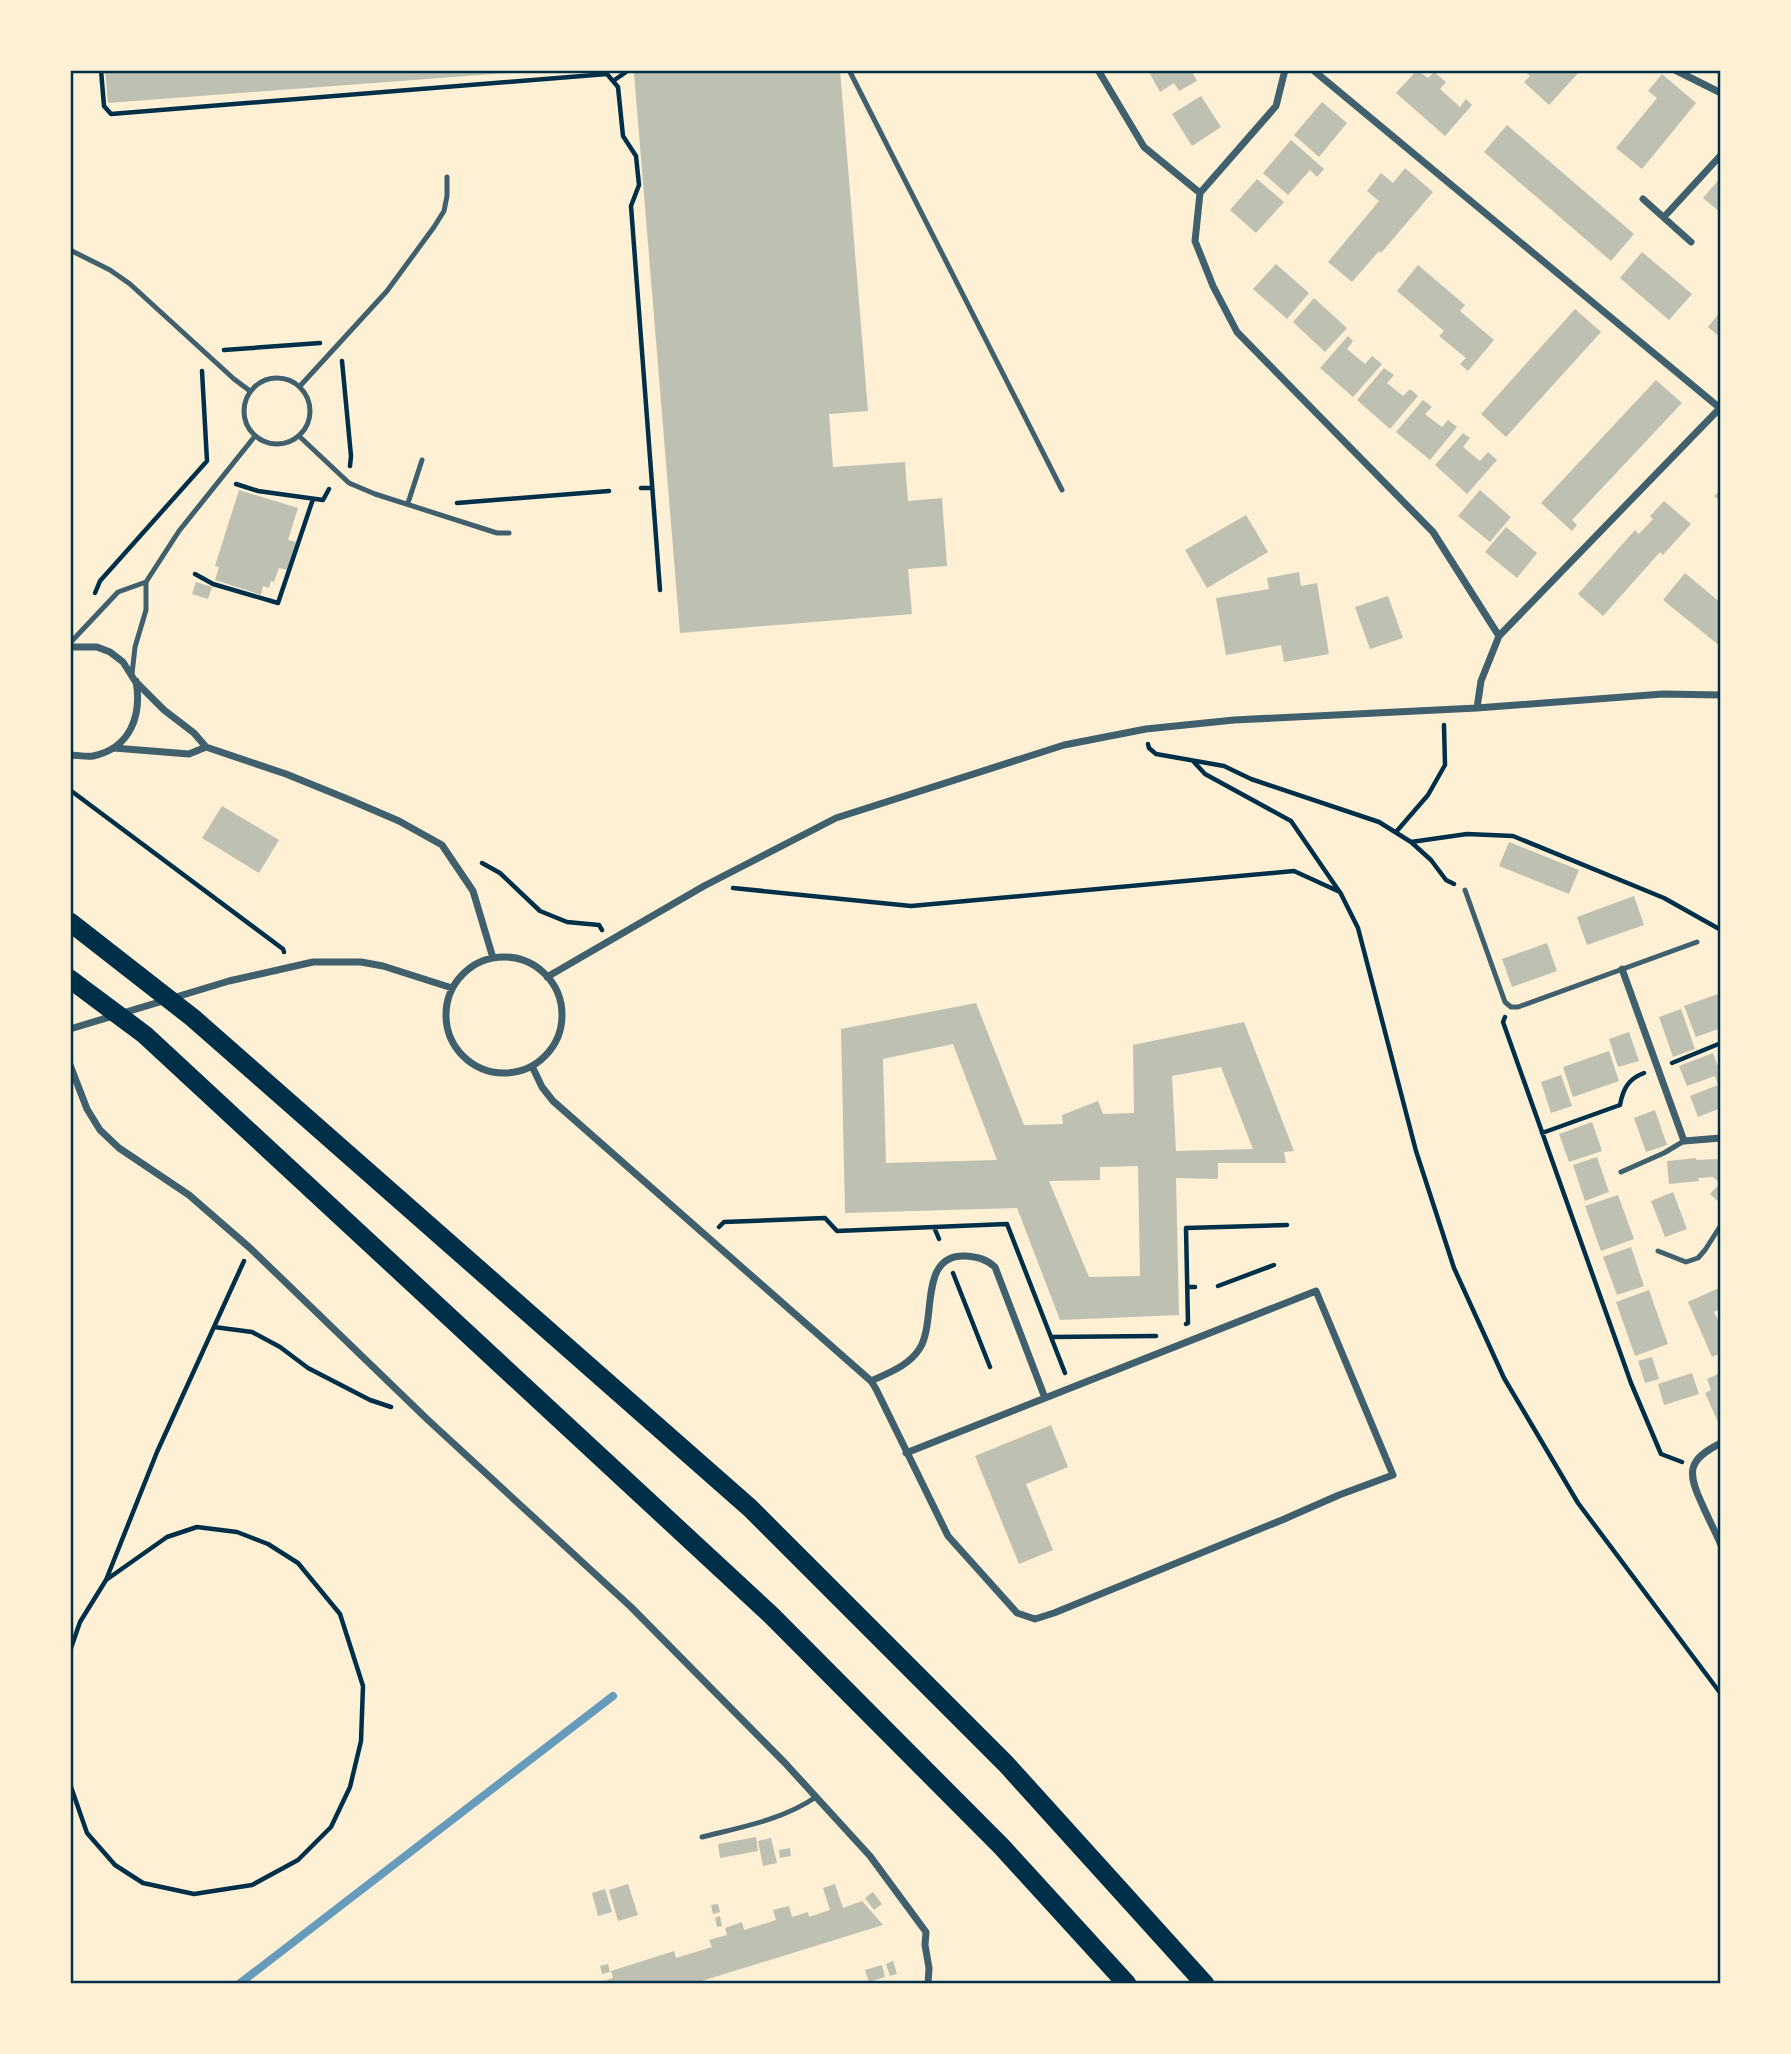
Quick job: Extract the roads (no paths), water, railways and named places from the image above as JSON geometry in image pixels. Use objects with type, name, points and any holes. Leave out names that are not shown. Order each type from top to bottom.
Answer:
[{"type":"highway","points":[[70,922],[193,1018],[750,1508],[1006,1764],[1205,1984]]},
{"type":"highway","points":[[76,984],[145,1035],[771,1615],[1002,1847],[1127,1984]]},
{"type":"street","points":[[1098,70],[1144,147],[1200,193]]},
{"type":"street","points":[[1285,70],[1276,106],[1200,193],[1195,242],[1213,286],[1237,332],[1433,532],[1499,636]]},
{"type":"street","points":[[1313,70],[1721,408],[1499,636],[1481,681],[1477,708]]},
{"type":"street","points":[[1675,70],[1721,93]]},
{"type":"street","points":[[1664,217],[1721,155]]},
{"type":"street","points":[[1643,199],[1691,242]]},
{"type":"street","points":[[70,645],[97,647],[110,652],[123,662],[164,710],[194,733],[206,747],[350,800],[399,821],[442,845],[473,891],[493,958]]},
{"type":"street","points":[[70,755],[92,756],[114,748],[128,735],[137,718],[139,699],[134,677]]},
{"type":"street","points":[[547,977],[704,886],[836,818],[1064,745],[1146,729],[1234,720],[1477,708],[1663,694],[1721,695]]},
{"type":"street","points":[[114,748],[189,754],[206,747]]},
{"type":"street","points":[[493,958],[523,960],[536,967],[547,977],[559,999],[561,1025],[556,1041],[546,1056],[532,1066],[514,1072],[496,1073],[478,1068],[463,1057],[452,1042],[446,1024],[446,1006],[452,988],[469,968],[493,958]]},
{"type":"street","points":[[70,1030],[229,981],[313,962],[361,962],[383,966],[452,988]]},
{"type":"street","points":[[1622,969],[1684,1141],[1721,1138]]},
{"type":"street","points":[[70,1065],[87,1109],[100,1130],[120,1148],[189,1195],[250,1248],[428,1420],[631,1607],[816,1797],[870,1856],[926,1932],[928,1984]]},
{"type":"street","points":[[532,1066],[542,1087],[553,1101],[871,1381],[906,1453],[948,1536],[1017,1613],[1035,1619],[1054,1613],[1393,1475],[1316,1291],[906,1453]]},
{"type":"street","points":[[871,1381],[896,1369],[916,1354],[927,1336],[933,1276],[943,1262],[961,1255],[978,1257],[995,1267],[1045,1398]]},
{"type":"street","points":[[1721,1443],[1705,1451],[1693,1466],[1691,1478],[1721,1545]]},
{"type":"lane","points":[[849,70],[1062,490]]},
{"type":"lane","points":[[300,386],[387,291],[434,227],[444,211],[447,177]]},
{"type":"lane","points":[[70,250],[130,284],[250,391]]},
{"type":"lane","points":[[281,377],[292,381],[300,386],[308,398],[310,421],[299,436],[285,444],[273,444],[255,436],[246,424],[244,413],[245,401],[250,391],[270,378],[281,377]]},
{"type":"lane","points":[[134,677],[135,647],[146,610],[146,582],[179,531],[255,436]]},
{"type":"lane","points":[[299,436],[349,483],[497,533],[509,533]]},
{"type":"lane","points":[[408,503],[422,460]]},
{"type":"lane","points":[[70,645],[118,592],[146,582]]},
{"type":"lane","points":[[1465,890],[1505,1002],[1510,1007],[1518,1007],[1696,942]]},
{"type":"lane","points":[[1621,1172],[1684,1141]]},
{"type":"lane","points":[[1658,1251],[1686,1262],[1698,1258],[1721,1225]]},
{"type":"lane","points":[[702,1836],[796,1811],[816,1797]]},
{"type":"waterway","points":[[239,1984],[613,1696]]}]
